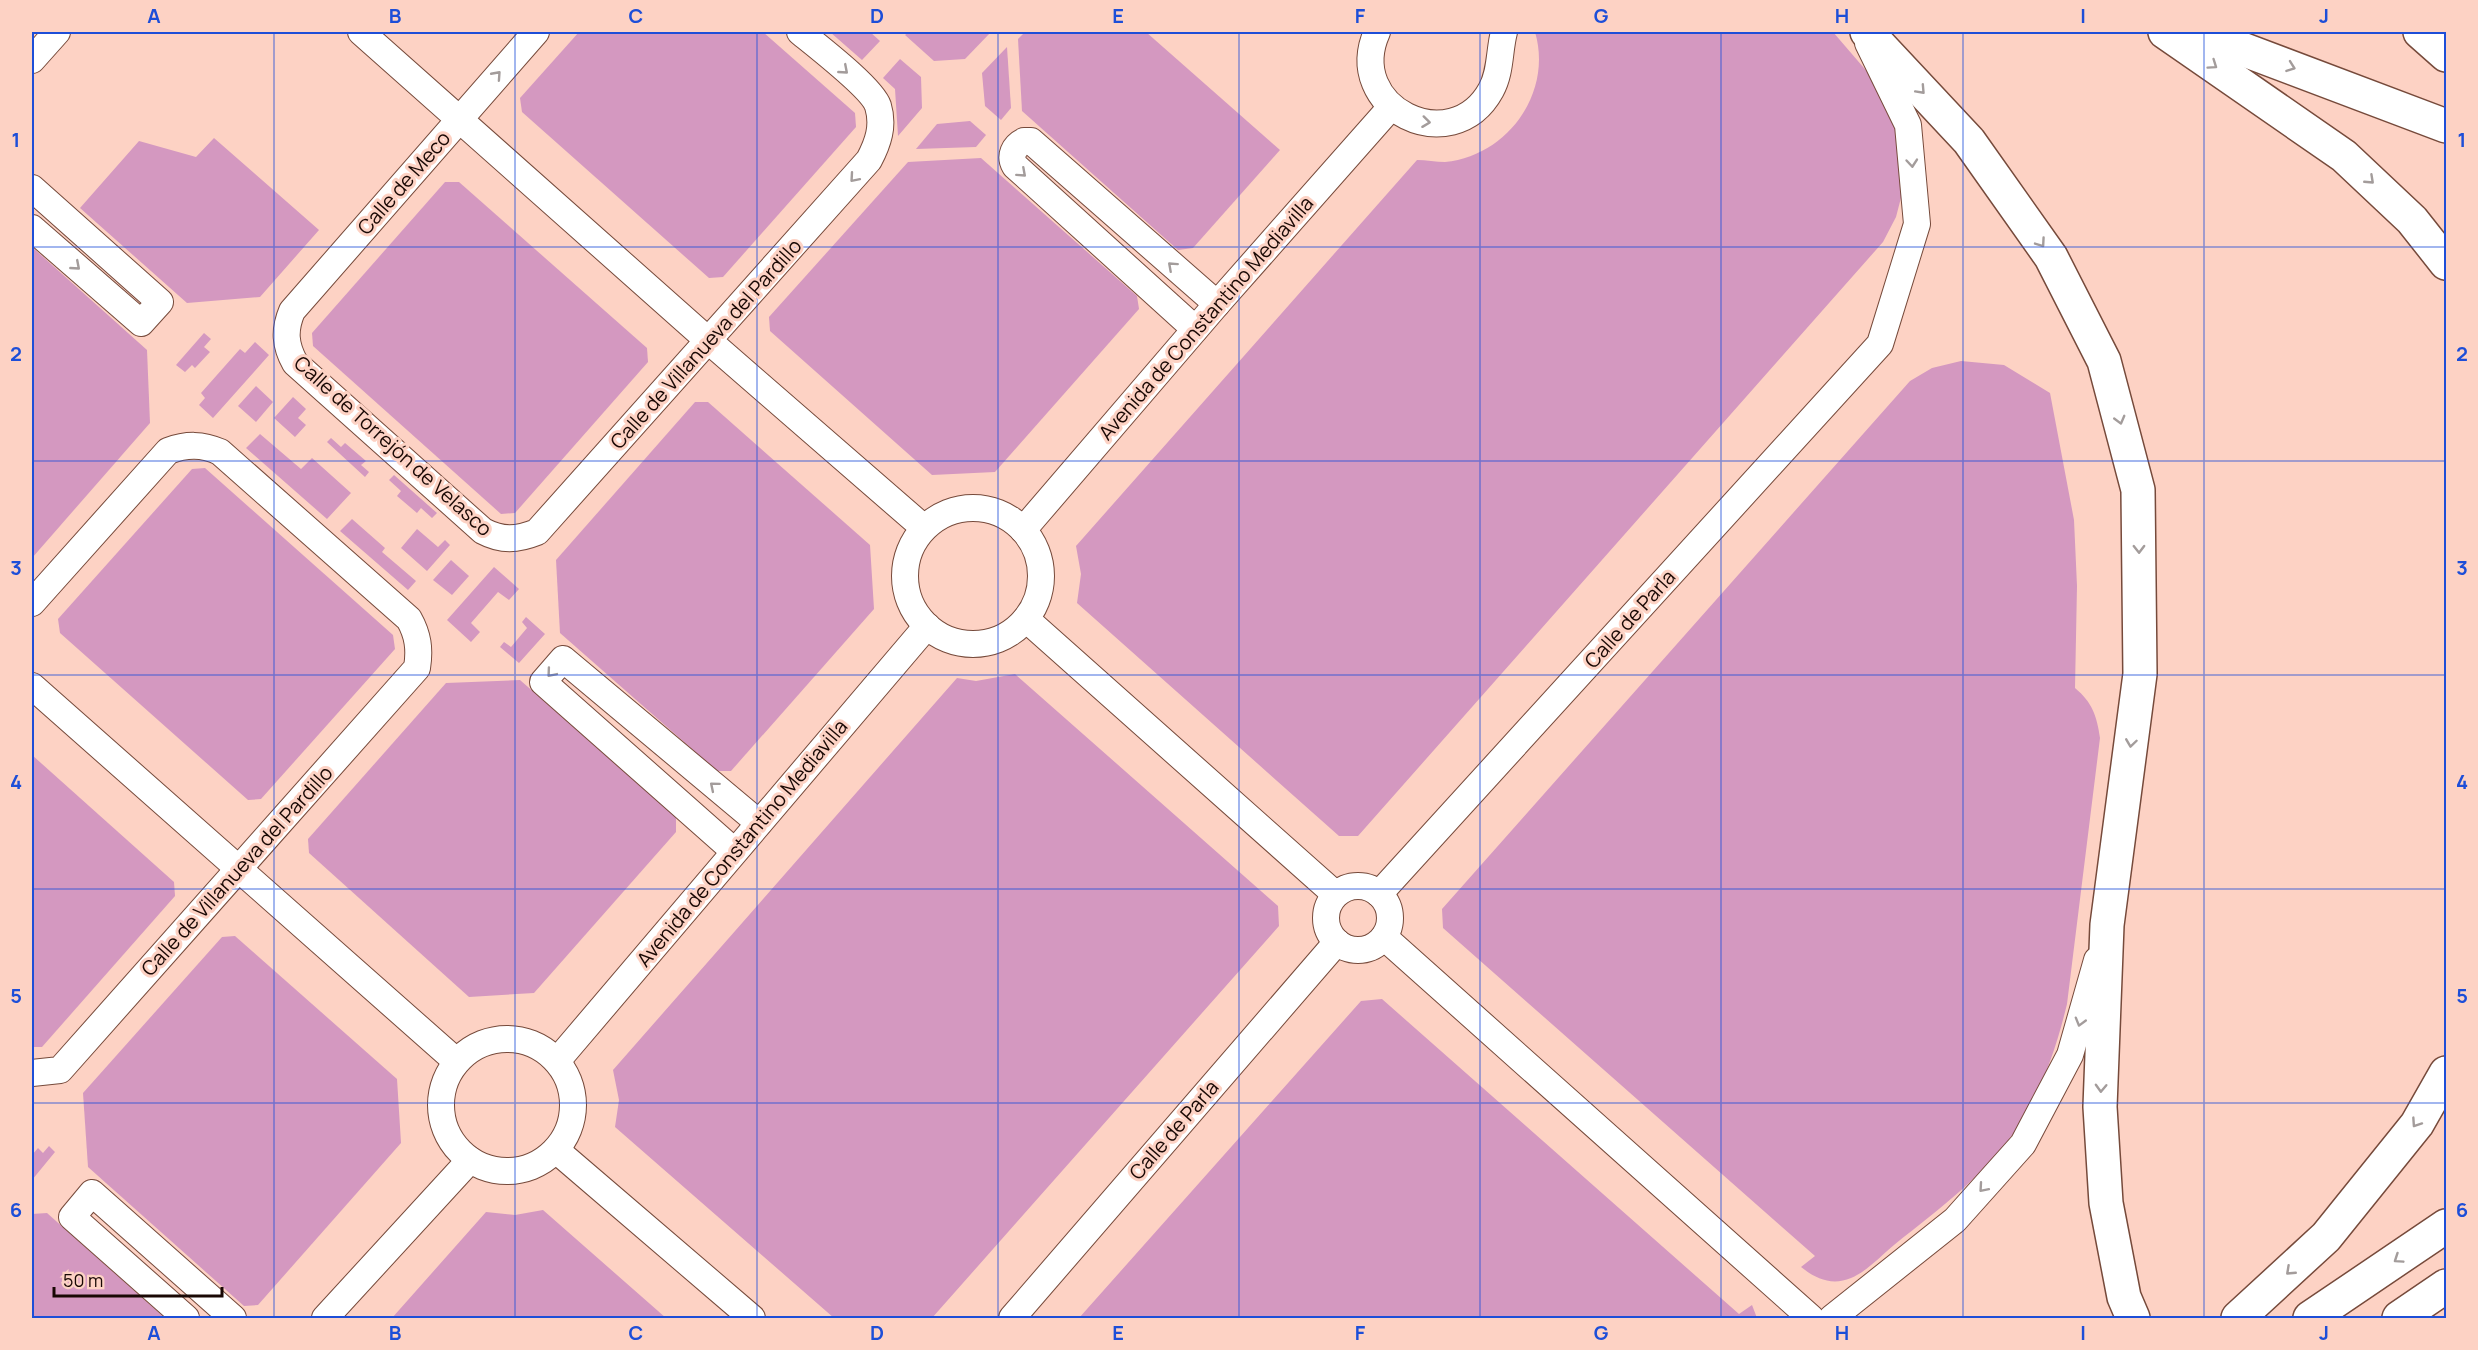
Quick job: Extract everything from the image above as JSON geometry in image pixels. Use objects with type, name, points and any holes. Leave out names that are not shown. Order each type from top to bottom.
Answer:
[{"type":"main road","points":[[1867,32],[1969,141],[2051,257],[2104,361],[2138,490],[2140,674],[2107,925],[2100,1107],[2106,1203],[2128,1308]]},
{"type":"main road","points":[[2165,32],[2344,156],[2412,220],[2446,263]]},
{"type":"main road","points":[[2196,32],[2446,126]]},
{"type":"main road","points":[[2420,32],[2446,55]]},
{"type":"main road","points":[[2238,1318],[2326,1238],[2416,1124],[2446,1073]]},
{"type":"main road","points":[[2310,1318],[2446,1226]]},
{"type":"main road","points":[[2399,1318],[2446,1286]]},
{"type":"street","points":[[32,60],[57,32]]},
{"type":"street","points":[[361,32],[710,342],[924,528]]},
{"type":"street","name":"Calle de Meco","points":[[287,340],[286,325],[292,311],[536,32]]},
{"type":"street","name":"Calle de Villanueva del Pardillo","points":[[510,540],[537,532],[710,342],[869,160],[881,127],[877,104],[860,84],[800,32]]},
{"type":"street","points":[[1365,32],[1372,76],[1379,93],[1391,107],[1407,118],[1426,123],[1446,123],[1464,117],[1480,105],[1492,90],[1498,71],[1504,32]]},
{"type":"street","points":[[1370,58],[1377,32]]},
{"type":"street","points":[[1492,32],[1499,57],[1498,71]]},
{"type":"street","name":"Calle de Parla","points":[[1379,894],[1880,344],[1917,224],[1908,125],[1862,32]]},
{"type":"street","name":"Avenida de Constantino Mediavilla","points":[[1023,530],[1217,304],[1391,107]]},
{"type":"street","points":[[1195,330],[1015,166],[1012,156],[1015,148],[1024,141],[1031,141],[1217,304]]},
{"type":"street","points":[[32,188],[160,302],[141,323],[32,228]]},
{"type":"street","name":"Calle de Torrejón de Velasco","points":[[287,340],[295,363],[467,517],[495,538],[510,540]]},
{"type":"street","name":"Calle de Villanueva del Pardillo","points":[[32,603],[168,451],[194,445],[207,446],[220,452],[399,610],[416,632],[419,647],[417,668],[60,1070],[33,1073]]},
{"type":"street","points":[[966,508],[997,512],[1023,530],[1036,550],[1041,574],[1038,597],[1026,619],[1015,630],[986,642],[955,641],[927,626],[910,601],[905,578],[908,555],[924,528],[951,511],[966,508]]},
{"type":"street","points":[[1026,619],[1335,894]]},
{"type":"street","name":"Avenida de Constantino Mediavilla","points":[[557,1061],[927,626]]},
{"type":"street","points":[[734,851],[543,682],[563,658],[759,823]]},
{"type":"street","points":[[32,686],[456,1061]]},
{"type":"street","points":[[1354,885],[1365,886],[1379,894],[1389,907],[1391,918],[1384,937],[1374,946],[1364,950],[1353,950],[1336,942],[1326,922],[1326,912],[1335,894],[1354,885]]},
{"type":"street","points":[[1833,1318],[1955,1221],[2023,1144],[2070,1055],[2107,925]]},
{"type":"street","points":[[1384,937],[1811,1318]]},
{"type":"street","name":"Calle de Parla","points":[[1012,1318],[1336,942]]},
{"type":"street","points":[[495,1039],[518,1039],[540,1047],[557,1061],[568,1078],[573,1106],[567,1134],[556,1150],[542,1162],[525,1169],[506,1171],[487,1168],[470,1160],[456,1148],[446,1132],[441,1114],[441,1095],[446,1077],[456,1061],[474,1047],[495,1039]]},
{"type":"street","points":[[556,1150],[752,1318]]},
{"type":"street","points":[[325,1318],[470,1160]]},
{"type":"street","points":[[186,1318],[72,1217],[92,1193],[233,1318]]},
{"type":"shaded area","points":[[579,32],[763,32],[855,113],[856,127],[723,277],[709,278],[522,112],[520,98]]},
{"type":"shaded area","points":[[830,32],[870,32],[880,41],[862,60]]},
{"type":"shaded area","points":[[909,32],[991,32],[965,59],[934,61],[905,35]]},
{"type":"shaded area","points":[[1025,32],[1146,32],[1280,150],[1193,248],[1178,250],[1022,111],[1018,39]]},
{"type":"shaded area","points":[[1535,32],[1833,32],[1876,82],[1900,135],[1903,190],[1896,217],[1883,242],[1358,836],[1339,836],[1077,603],[1081,574],[1076,546],[1417,160],[1445,162],[1468,157],[1488,148],[1506,134],[1520,117],[1531,98],[1537,77],[1539,55]]},
{"type":"shaded area","points":[[1007,47],[1011,108],[1001,120],[985,106],[982,73]]},
{"type":"shaded area","points":[[900,59],[921,77],[922,108],[898,136],[895,89],[883,78]]},
{"type":"shaded area","points":[[970,121],[986,135],[976,147],[916,149],[937,124]]},
{"type":"shaded area","points":[[214,138],[319,230],[260,297],[187,303],[80,208],[139,141],[196,157]]},
{"type":"shaded area","points":[[981,158],[1137,296],[1139,309],[995,472],[932,475],[770,331],[769,317],[908,162]]},
{"type":"shaded area","points":[[445,182],[459,182],[647,348],[648,362],[515,513],[501,514],[313,346],[312,333]]},
{"type":"shaded area","points":[[32,247],[147,350],[150,423],[32,558]]},
{"type":"shaded area","points":[[204,333],[211,339],[204,347],[210,352],[195,368],[192,365],[185,372],[176,365]]},
{"type":"shaded area","points":[[255,342],[269,355],[213,418],[199,405],[205,398],[201,393],[240,349],[245,353]]},
{"type":"shaded area","points":[[1961,361],[2004,365],[2050,393],[2074,520],[2077,586],[2075,688],[2093,710],[2100,738],[2067,1004],[2054,1050],[2036,1094],[2021,1122],[1995,1157],[1946,1203],[1868,1268],[1844,1280],[1824,1280],[1801,1267],[1815,1256],[1443,928],[1442,909],[1910,381],[1932,368]]},
{"type":"shaded area","points":[[256,386],[273,402],[256,422],[238,406]]},
{"type":"shaded area","points":[[293,397],[306,409],[298,418],[306,425],[295,437],[274,418]]},
{"type":"shaded area","points":[[695,402],[708,402],[870,545],[874,609],[731,771],[717,771],[560,633],[556,560]]},
{"type":"shaded area","points":[[260,434],[301,469],[312,458],[351,493],[327,519],[246,448]]},
{"type":"shaded area","points":[[331,438],[341,447],[345,443],[366,461],[361,465],[369,472],[365,477],[327,442]]},
{"type":"shaded area","points":[[205,468],[393,635],[395,649],[261,799],[248,800],[60,633],[58,619],[192,469]]},
{"type":"shaded area","points":[[394,475],[437,513],[432,518],[421,508],[417,513],[397,496],[401,491],[389,480]]},
{"type":"shaded area","points":[[352,519],[385,548],[382,552],[416,581],[408,590],[340,531]]},
{"type":"shaded area","points":[[417,529],[438,547],[445,540],[450,545],[427,571],[401,548]]},
{"type":"shaded area","points":[[451,560],[469,576],[452,595],[433,580]]},
{"type":"shaded area","points":[[494,567],[519,589],[509,600],[498,592],[471,623],[480,632],[471,642],[447,620]]},
{"type":"shaded area","points":[[526,617],[545,634],[519,663],[500,647],[504,642],[511,647],[527,628],[522,622]]},
{"type":"shaded area","points":[[1015,674],[1278,906],[1279,926],[932,1318],[834,1318],[615,1127],[619,1100],[613,1070],[957,678],[976,681]]},
{"type":"shaded area","points":[[520,680],[676,817],[676,832],[534,993],[469,997],[309,853],[308,839],[446,683]]},
{"type":"shaded area","points":[[32,755],[174,882],[175,896],[42,1047],[32,1047]]},
{"type":"shaded area","points":[[235,936],[397,1079],[401,1143],[258,1305],[244,1306],[88,1167],[83,1093],[222,937]]},
{"type":"shaded area","points":[[1382,999],[1739,1314],[1752,1305],[1757,1318],[1079,1318],[1361,1001]]},
{"type":"shaded area","points":[[49,1146],[55,1152],[32,1180],[32,1155],[38,1148],[43,1153]]},
{"type":"shaded area","points":[[543,1210],[666,1318],[392,1318],[486,1212],[515,1215]]},
{"type":"shaded area","points":[[47,1213],[165,1318],[32,1318],[32,1214]]}]
